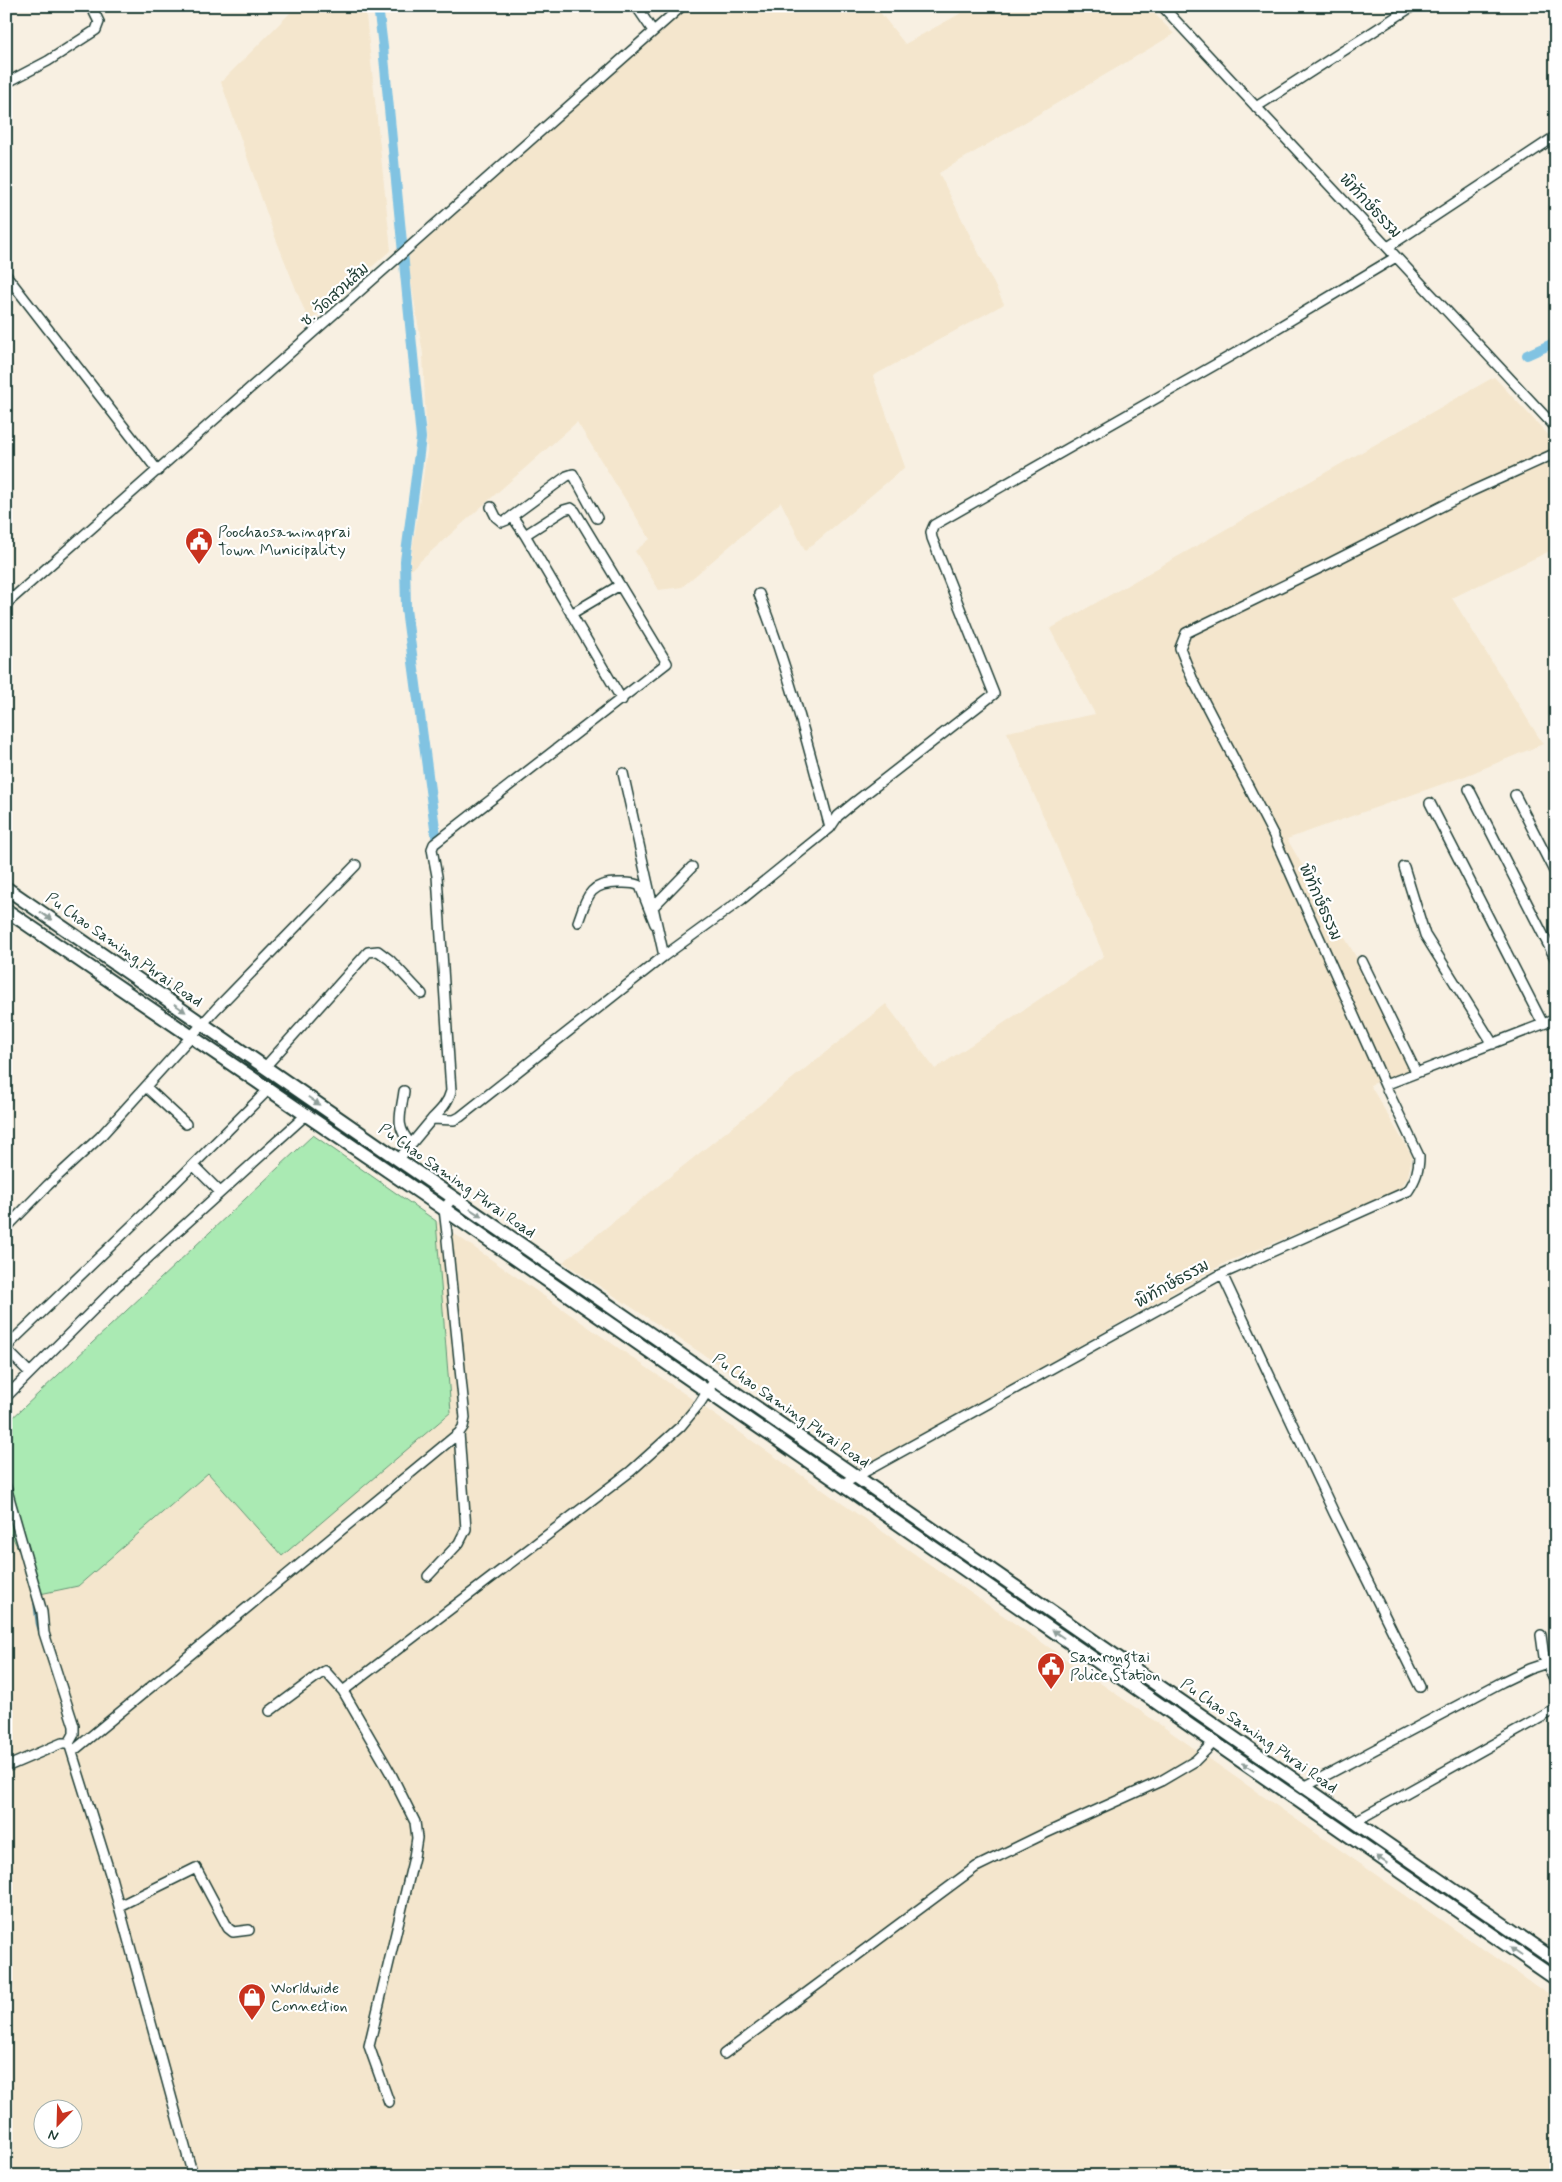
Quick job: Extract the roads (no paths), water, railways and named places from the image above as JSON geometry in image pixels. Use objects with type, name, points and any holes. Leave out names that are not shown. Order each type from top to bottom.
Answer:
[{"type":"main road","name":"Pu Chao Saming Phrai Road","points":[[6,888],[1556,1961]]},
{"type":"main road","name":"Pu Chao Saming Phrai Road","points":[[6,910],[444,1209],[1556,1980]]},
{"type":"main road","points":[[1085,1653],[1093,1641]]},
{"type":"main road","points":[[1213,1743],[1222,1730]]},
{"type":"street","points":[[6,83],[48,61],[96,30],[99,22],[91,6]]},
{"type":"street","points":[[636,6],[653,31]]},
{"type":"street","name":"ซ. วัดสวนส้ม","points":[[6,604],[682,6]]},
{"type":"street","name":"พิทักษ์ธรรม","points":[[1162,6],[1556,428]]},
{"type":"street","points":[[1256,107],[1413,6]]},
{"type":"street","points":[[1388,247],[1556,136]]},
{"type":"street","points":[[432,1119],[454,1120],[460,1117],[664,956],[741,900],[830,828],[838,816],[855,802],[994,694],[932,538],[931,532],[934,525],[1226,359],[1396,257]]},
{"type":"street","points":[[6,275],[158,471]]},
{"type":"street","name":"พิทักษ์ธรรม","points":[[841,1485],[1222,1274],[1408,1191],[1416,1179],[1419,1168],[1419,1156],[1385,1085],[1275,838],[1192,678],[1180,648],[1186,633],[1472,491],[1556,453]]},
{"type":"street","points":[[490,507],[496,518],[502,522],[567,476],[573,474],[597,518]]},
{"type":"street","points":[[398,1160],[444,1107],[451,1091],[437,876],[432,849],[434,844],[622,700],[667,663],[575,511],[571,508],[564,510],[525,535]]},
{"type":"street","points":[[512,516],[622,700]]},
{"type":"street","points":[[572,614],[620,585]]},
{"type":"street","points":[[759,594],[800,716],[830,828]]},
{"type":"street","points":[[622,772],[659,927],[664,956]]},
{"type":"street","points":[[1469,789],[1556,960]]},
{"type":"street","points":[[1515,795],[1556,875]]},
{"type":"street","points":[[1430,803],[1543,1024]]},
{"type":"street","points":[[6,1228],[48,1184],[100,1137],[202,1024],[356,865]]},
{"type":"street","points":[[654,906],[692,867]]},
{"type":"street","points":[[1404,867],[1425,935],[1493,1044]]},
{"type":"street","points":[[578,922],[592,889],[601,884],[630,883],[640,886],[651,918],[659,927]]},
{"type":"street","points":[[264,1067],[368,952],[378,951],[390,960],[422,994]]},
{"type":"street","points":[[1362,961],[1416,1072]]},
{"type":"street","points":[[1385,1085],[1556,1019]]},
{"type":"street","points":[[146,1087],[186,1124]]},
{"type":"street","points":[[30,1373],[10,1352],[8,1348],[10,1343],[268,1090]]},
{"type":"street","points":[[404,1091],[400,1126],[401,1132],[411,1144]]},
{"type":"street","points":[[6,1396],[117,1286],[306,1116]]},
{"type":"street","points":[[193,1165],[220,1192]]},
{"type":"street","points":[[72,1752],[459,1433],[465,1418],[444,1209],[453,1197]]},
{"type":"street","points":[[1222,1274],[1334,1513],[1420,1687]]},
{"type":"street","points":[[343,1692],[631,1471],[681,1426],[716,1378]]},
{"type":"street","points":[[428,1576],[459,1543],[466,1529],[459,1433]]},
{"type":"street","points":[[6,1487],[42,1612],[44,1633],[74,1726],[74,1734],[69,1743],[119,1906],[193,2176]]},
{"type":"street","points":[[1541,1635],[1547,1663],[1556,1683]]},
{"type":"street","points":[[1304,1787],[1502,1682],[1547,1663]]},
{"type":"street","points":[[270,1711],[325,1671],[343,1692],[395,1782],[415,1822],[418,1838],[369,2046],[389,2102]]},
{"type":"street","points":[[1354,1822],[1556,1709]]},
{"type":"street","points":[[6,1767],[62,1743],[69,1743]]},
{"type":"street","points":[[724,2054],[976,1867],[1161,1781],[1195,1761],[1213,1743]]},
{"type":"street","points":[[119,1906],[196,1868],[228,1928],[233,1932],[249,1930]]},
{"type":"waterway","points":[[378,6],[421,438],[405,561],[406,609],[437,843]]},
{"type":"waterway","points":[[1527,355],[1556,342]]},
{"type":"waterway","points":[[34,1600],[40,1634]]},
{"type":"place","name":"Poochaosamingprai Town Municipality","points":[[199,565]]},
{"type":"place","name":"Samrongtai Police Station","points":[[1051,1690]]},
{"type":"place","name":"Worldwide Connection","points":[[252,2021]]}]
